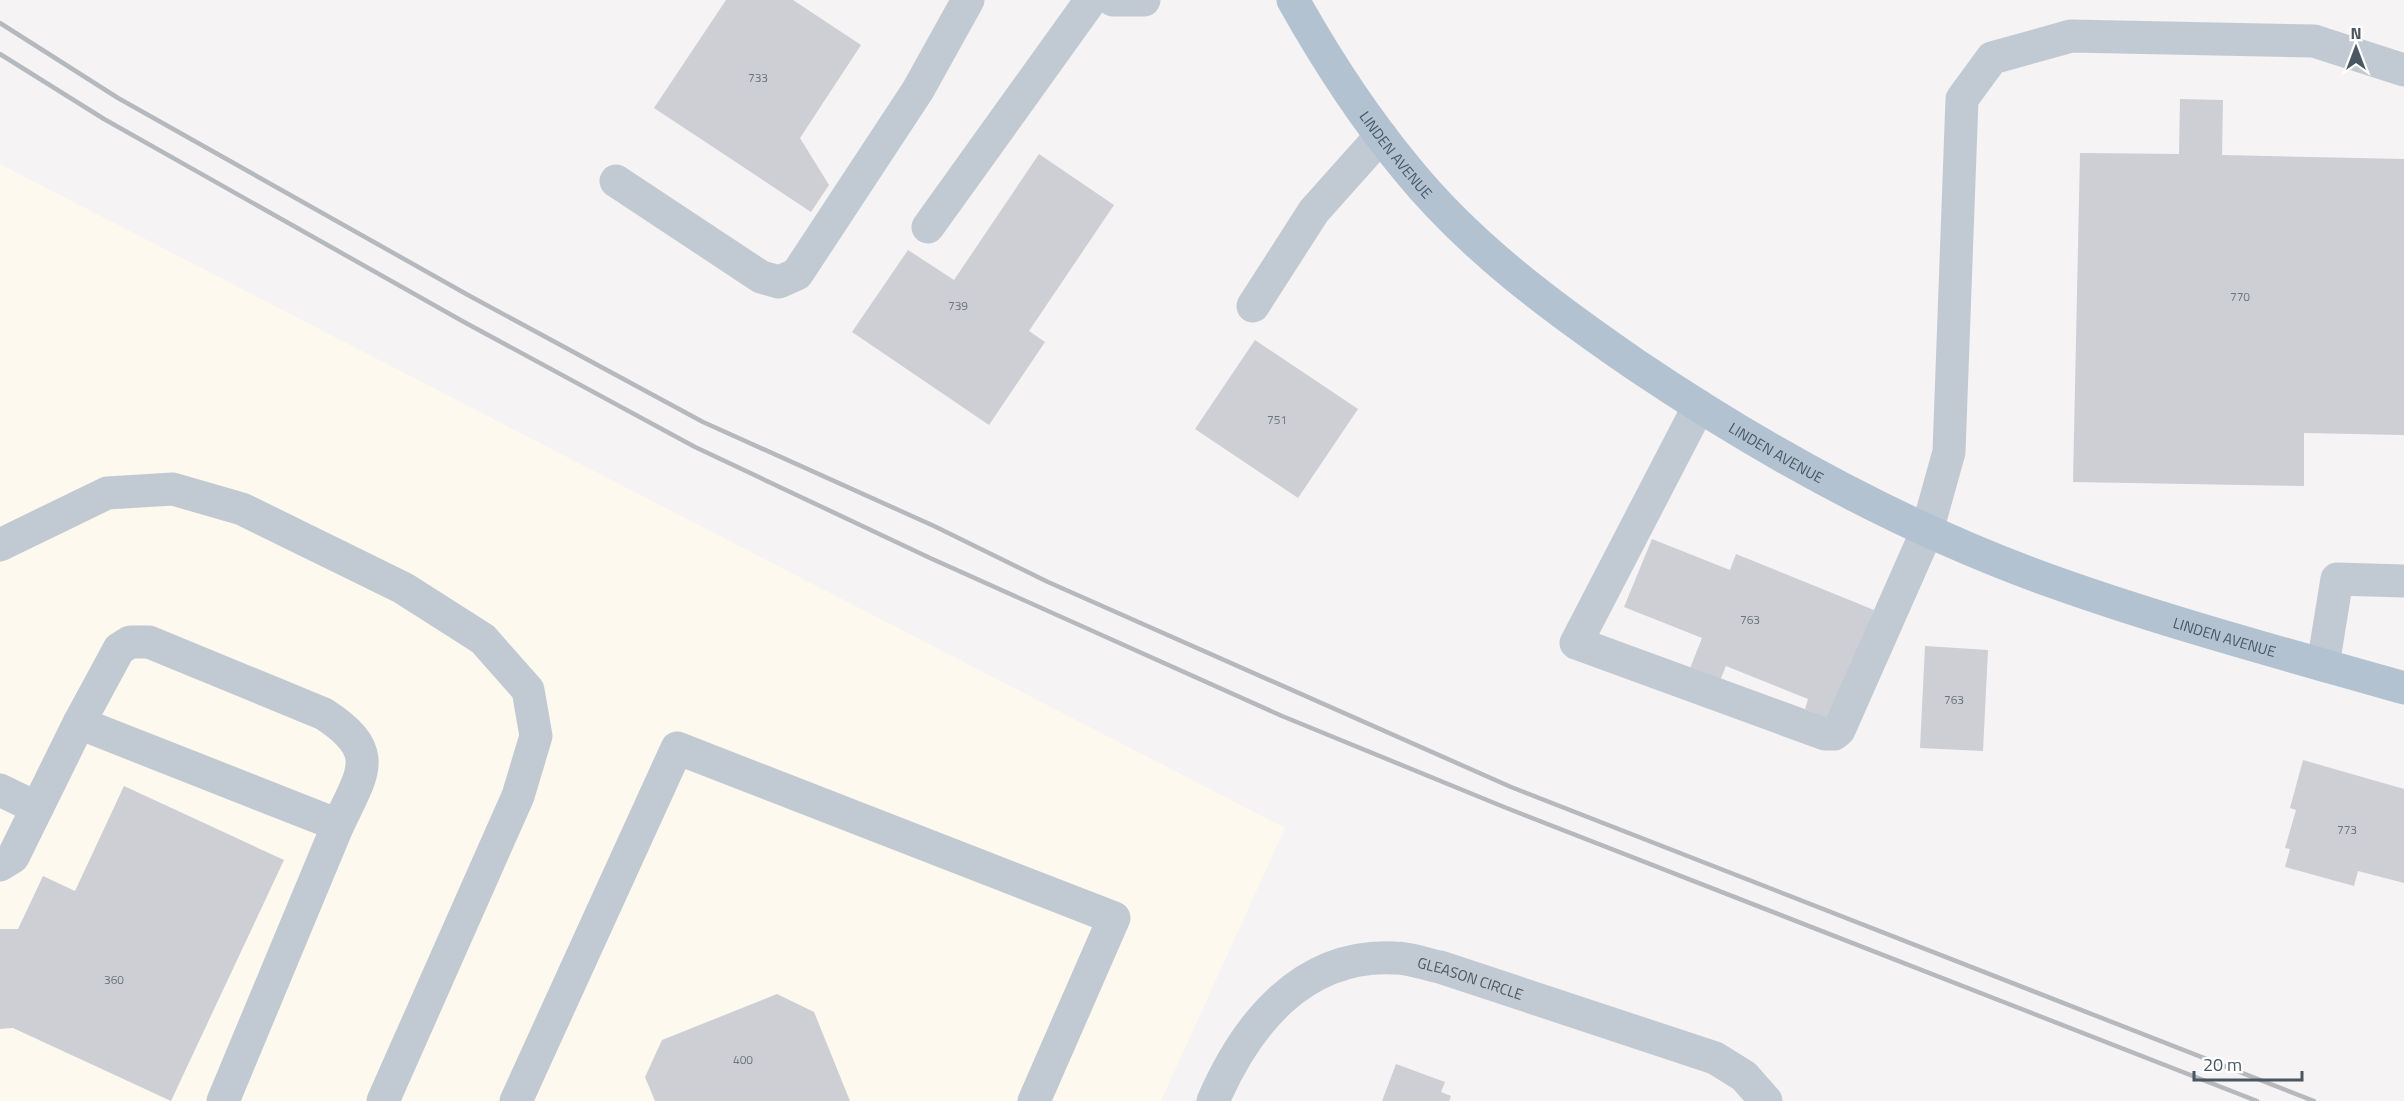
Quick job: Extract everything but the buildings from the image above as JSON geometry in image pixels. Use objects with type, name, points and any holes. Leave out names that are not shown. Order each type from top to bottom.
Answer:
[{"type":"main road","name":"LINDEN AVENUE","points":[[1293,0],[1320,48],[1381,136],[1407,170],[1458,224],[1516,278],[1585,330],[1699,406],[1811,473],[1882,511],[2049,581],[2132,609],[2404,688]]},
{"type":"street","points":[[616,181],[761,277],[779,282],[797,274],[918,90],[968,0]]},
{"type":"street","points":[[928,227],[1091,0]]},
{"type":"street","points":[[1113,0],[1144,0]]},
{"type":"street","points":[[1699,406],[1576,643],[1825,734],[1834,734],[1839,730],[1927,531],[1949,452],[1962,99],[1992,58],[2071,36],[2314,41],[2404,70]]},
{"type":"street","points":[[1253,306],[1314,211],[1381,136]]},
{"type":"street","points":[[0,545],[107,493],[173,489],[242,509],[403,588],[483,639],[528,690],[536,736],[518,796],[383,1101]]},
{"type":"street","points":[[2323,664],[2337,579],[2404,581]]},
{"type":"street","points":[[0,865],[13,857],[79,723],[119,649],[130,642],[149,642],[324,714],[342,726],[358,742],[363,762],[360,779],[338,825],[223,1101]]},
{"type":"street","points":[[79,723],[338,825]]},
{"type":"street","points":[[516,1101],[677,748],[1114,918],[1034,1101]]},
{"type":"street","points":[[0,790],[37,808]]},
{"type":"street","name":"GLEASON CIRCLE","points":[[1213,1101],[1245,1039],[1277,1001],[1313,976],[1352,962],[1395,958],[1440,967],[1715,1058],[1744,1076],[1766,1101]]},
{"type":"shaded area","points":[[0,164],[1285,828],[1161,1101],[0,1101]]},
{"type":"railway","points":[[0,23],[118,98],[468,295],[703,422],[934,526],[1048,582],[1511,787],[2314,1101]]},
{"type":"railway","points":[[0,54],[104,119],[464,322],[695,447],[930,558],[1282,716],[1504,807],[2257,1101]]}]
